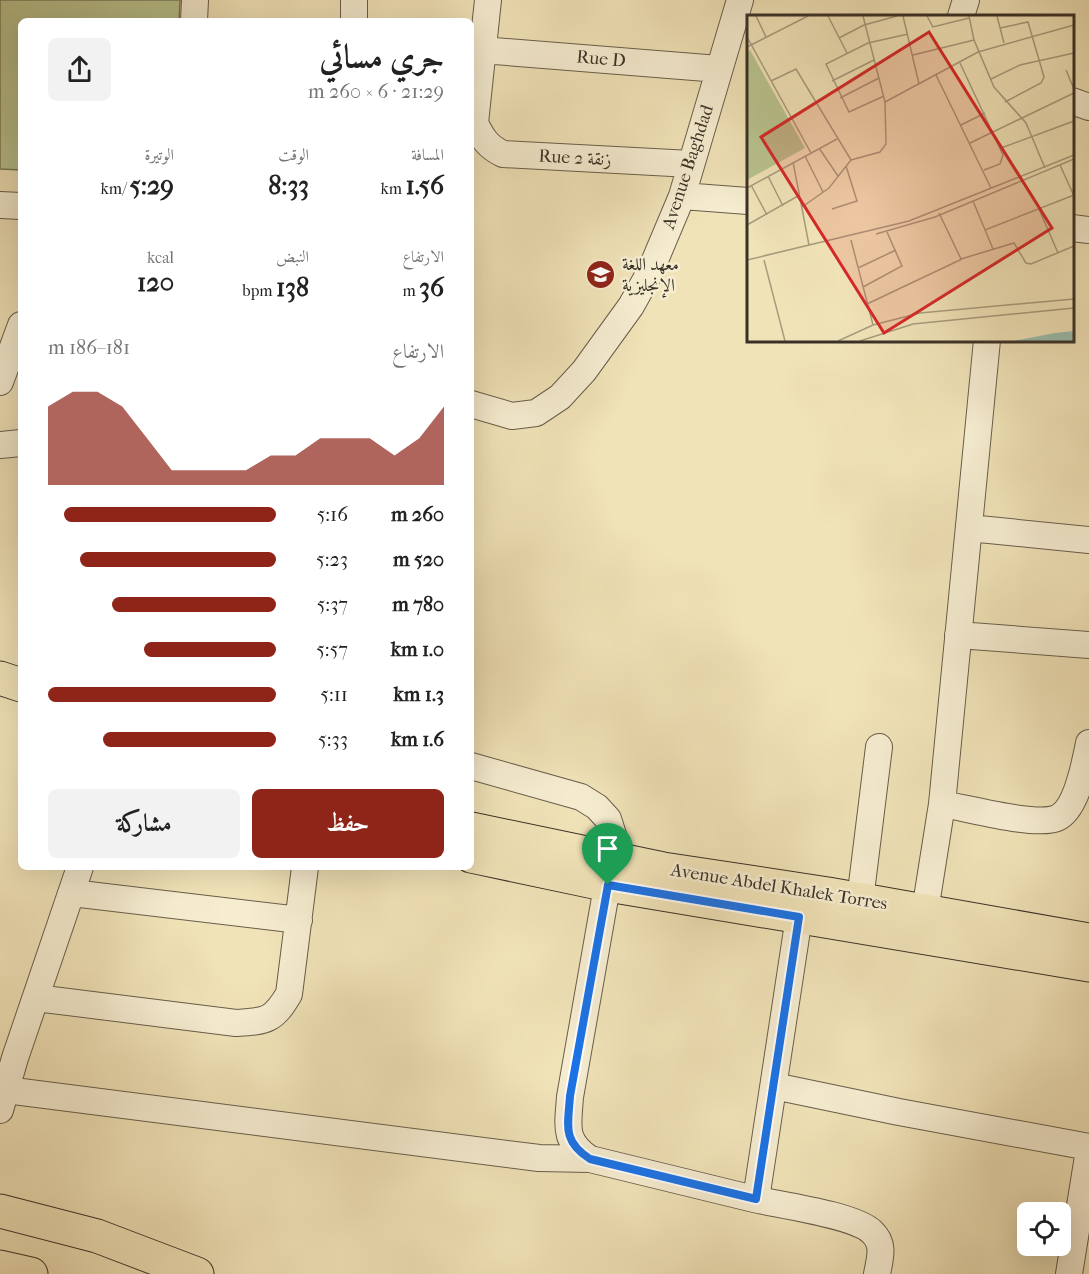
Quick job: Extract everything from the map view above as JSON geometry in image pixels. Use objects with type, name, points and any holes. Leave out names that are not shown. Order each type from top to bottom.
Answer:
[{"type":"main road","points":[[0,678],[18,684]]},
{"type":"main road","points":[[0,701],[18,707]]},
{"type":"main road","name":"Avenue Abdel Khalek Torres","points":[[474,830],[610,872],[799,917],[1089,965]]},
{"type":"main road","name":"Avenue Abdel Khalek Torres","points":[[474,856],[610,872],[663,869],[1089,939]]},
{"type":"main road","points":[[0,1211],[97,1236],[196,1274]]},
{"type":"main road","points":[[0,1267],[31,1274]]},
{"type":"street","points":[[194,18],[195,0]]},
{"type":"street","points":[[354,0],[354,18]]},
{"type":"street","points":[[482,50],[488,0]]},
{"type":"street","name":"Avenue Baghdad","points":[[474,405],[512,416],[536,413],[560,397],[584,371],[636,298],[650,272],[682,196],[741,0]]},
{"type":"street","points":[[961,15],[966,0]]},
{"type":"street","name":"Rue D","points":[[482,50],[719,69]]},
{"type":"street","name":"Rue 2 زنقة","points":[[482,50],[475,123],[481,137],[492,148],[503,154],[691,164]]},
{"type":"street","points":[[1074,102],[1089,106]]},
{"type":"street","points":[[682,196],[747,201]]},
{"type":"street","points":[[0,205],[18,206]]},
{"type":"street","points":[[1074,228],[1089,230]]},
{"type":"street","points":[[0,382],[18,333]]},
{"type":"street","points":[[925,911],[942,804],[987,342]]},
{"type":"street","points":[[0,445],[18,443]]},
{"type":"street","points":[[969,528],[1089,540]]},
{"type":"street","points":[[958,635],[1089,645]]},
{"type":"street","points":[[860,900],[879,747]]},
{"type":"street","points":[[942,804],[1038,822],[1058,817],[1070,805],[1077,790],[1088,750]]},
{"type":"street","points":[[474,767],[581,797],[597,807],[608,819],[615,841],[570,1096],[568,1131],[572,1143],[579,1152],[590,1159]]},
{"type":"street","points":[[79,870],[3,1100],[539,1158],[590,1159],[853,1221],[870,1229],[878,1237],[881,1248],[877,1274]]},
{"type":"street","points":[[36,998],[237,1023],[263,1021],[279,1011],[289,994],[305,870]]},
{"type":"street","points":[[72,893],[299,920]]},
{"type":"street","points":[[756,1199],[799,917]]},
{"type":"street","points":[[774,1086],[1089,1148],[1069,1274]]},
{"type":"green space","points":[[0,0],[180,0],[179,18],[18,18],[18,170],[0,169]]},
{"type":"place","name":"معهد اللغة الإنجليزية","points":[[601,274]]},
{"type":"route","points":[[608,885],[799,917],[756,1199],[590,1159],[579,1152],[572,1143],[568,1131],[570,1096],[608,885]]}]
